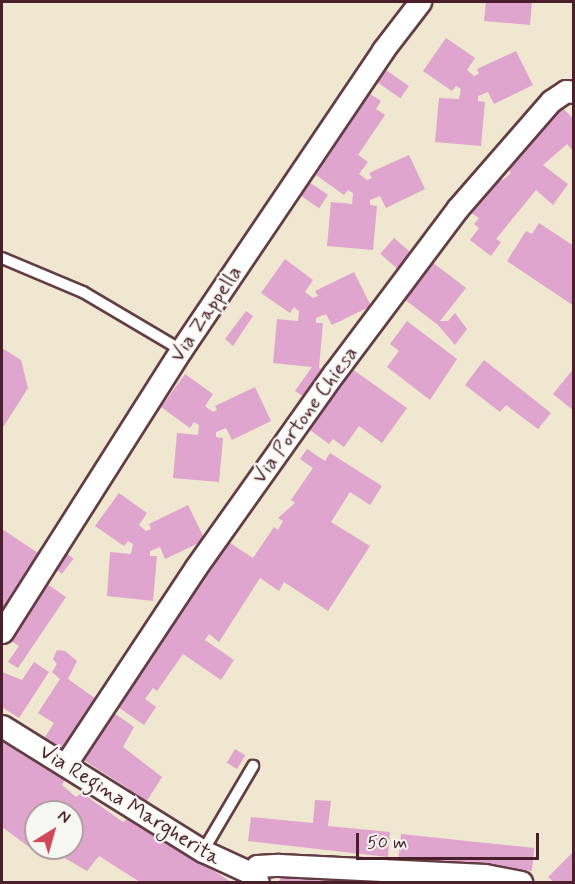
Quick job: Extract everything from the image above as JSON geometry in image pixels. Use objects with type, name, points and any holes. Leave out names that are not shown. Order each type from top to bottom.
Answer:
[{"type":"street","name":"Via Zappella","points":[[2,633],[181,350],[376,59],[420,2]]},
{"type":"street","name":"Via Portone Chiesa","points":[[65,765],[210,548],[436,236],[551,101],[566,91],[573,92]]},
{"type":"street","name":"Via Regina Margherita","points":[[2,726],[203,851],[256,878]]},
{"type":"street","points":[[256,878],[257,866],[279,865],[485,875],[521,882]]},
{"type":"lane","points":[[2,258],[83,292],[181,350]]},
{"type":"lane","points":[[203,851],[253,766]]},
{"type":"building","points":[[486,2],[532,2],[530,25],[484,21]]},
{"type":"building","points":[[446,38],[475,58],[467,70],[474,76],[479,74],[477,69],[516,51],[533,85],[494,104],[488,92],[478,96],[478,101],[485,102],[481,146],[435,142],[439,98],[459,99],[461,89],[456,86],[452,91],[423,71]]},
{"type":"building","points":[[386,70],[409,86],[400,98],[377,82]]},
{"type":"building","points":[[370,94],[381,101],[376,109],[385,115],[358,155],[368,162],[359,174],[367,180],[372,178],[369,173],[409,155],[425,189],[386,208],[380,196],[370,200],[370,205],[377,206],[373,250],[327,246],[331,202],[352,204],[353,193],[348,190],[344,195],[316,175]]},
{"type":"building","points":[[563,108],[574,120],[574,152],[567,144],[543,165],[568,184],[553,205],[536,190],[496,239],[501,242],[491,256],[470,240],[479,228],[474,224],[479,218],[470,212],[496,176],[503,180],[511,173],[507,168],[531,135]]},
{"type":"building","points":[[309,182],[328,195],[319,208],[300,195]]},
{"type":"building","points":[[539,223],[574,246],[574,306],[507,261],[526,231],[532,234]]},
{"type":"building","points":[[394,238],[415,256],[401,272],[380,254]]},
{"type":"building","points":[[285,259],[313,280],[305,292],[313,298],[318,296],[315,291],[354,272],[371,306],[332,325],[326,314],[316,318],[316,323],[323,323],[319,368],[328,371],[307,399],[295,391],[312,367],[273,363],[277,319],[298,321],[299,311],[294,307],[290,313],[261,293]]},
{"type":"building","points":[[432,262],[466,288],[440,321],[448,321],[455,313],[467,329],[455,345],[438,325],[404,299]]},
{"type":"building","points":[[246,311],[253,316],[233,346],[225,339]]},
{"type":"building","points":[[407,321],[457,359],[430,400],[387,367],[399,351],[390,344]]},
{"type":"building","points":[[2,348],[21,360],[28,388],[2,429]]},
{"type":"building","points":[[484,360],[551,413],[538,429],[506,405],[500,412],[465,385]]},
{"type":"building","points":[[574,368],[574,411],[553,394]]},
{"type":"building","points":[[352,369],[407,408],[382,443],[359,426],[344,447],[333,439],[329,444],[306,427]]},
{"type":"building","points":[[185,374],[213,394],[205,406],[213,412],[217,410],[215,406],[255,387],[271,421],[232,440],[226,428],[216,432],[216,437],[223,438],[219,482],[173,478],[177,433],[198,435],[199,425],[194,422],[190,428],[161,407]]},
{"type":"building","points":[[307,449],[325,461],[330,453],[382,486],[370,505],[350,492],[331,522],[370,546],[328,611],[284,582],[279,591],[260,578],[219,642],[209,634],[205,640],[234,660],[221,680],[183,654],[157,691],[153,688],[145,699],[156,707],[144,725],[115,705],[227,541],[253,558],[274,527],[278,530],[283,521],[278,518],[295,503],[291,500],[313,468],[300,459]]},
{"type":"building","points":[[119,493],[147,513],[139,525],[146,531],[151,529],[149,524],[188,505],[205,540],[165,559],[160,547],[150,551],[150,556],[157,556],[153,601],[107,596],[110,552],[131,554],[133,544],[128,541],[124,546],[95,526]]},
{"type":"building","points":[[2,529],[41,555],[2,619]]},
{"type":"building","points":[[61,549],[74,559],[62,574],[49,564]]},
{"type":"building","points":[[47,584],[66,597],[18,668],[8,662],[19,646],[10,640],[15,631],[12,629],[22,613],[26,615],[32,606],[29,604]]},
{"type":"building","points":[[57,650],[65,651],[77,661],[68,679],[99,701],[65,750],[45,737],[54,723],[38,713],[60,679],[52,672],[57,664],[53,659]]},
{"type":"building","points":[[34,662],[49,672],[19,718],[2,707],[2,672],[22,680]]},
{"type":"building","points":[[110,710],[134,727],[123,747],[162,777],[145,804],[126,797],[129,789],[82,759]]},
{"type":"building","points":[[2,742],[65,780],[62,785],[76,797],[82,793],[123,822],[129,817],[231,882],[140,882],[99,856],[87,871],[68,860],[84,860],[84,800],[24,800],[24,843],[2,827]]},
{"type":"building","points":[[235,749],[245,755],[237,769],[227,763]]},
{"type":"building","points":[[315,800],[331,801],[328,826],[390,832],[388,857],[248,841],[251,817],[313,823]]},
{"type":"building","points":[[401,834],[534,848],[532,871],[399,857]]},
{"type":"building","points":[[574,851],[574,882],[554,882],[548,877]]},
{"type":"building","points":[[336,877],[335,882],[278,882],[281,878]]}]
